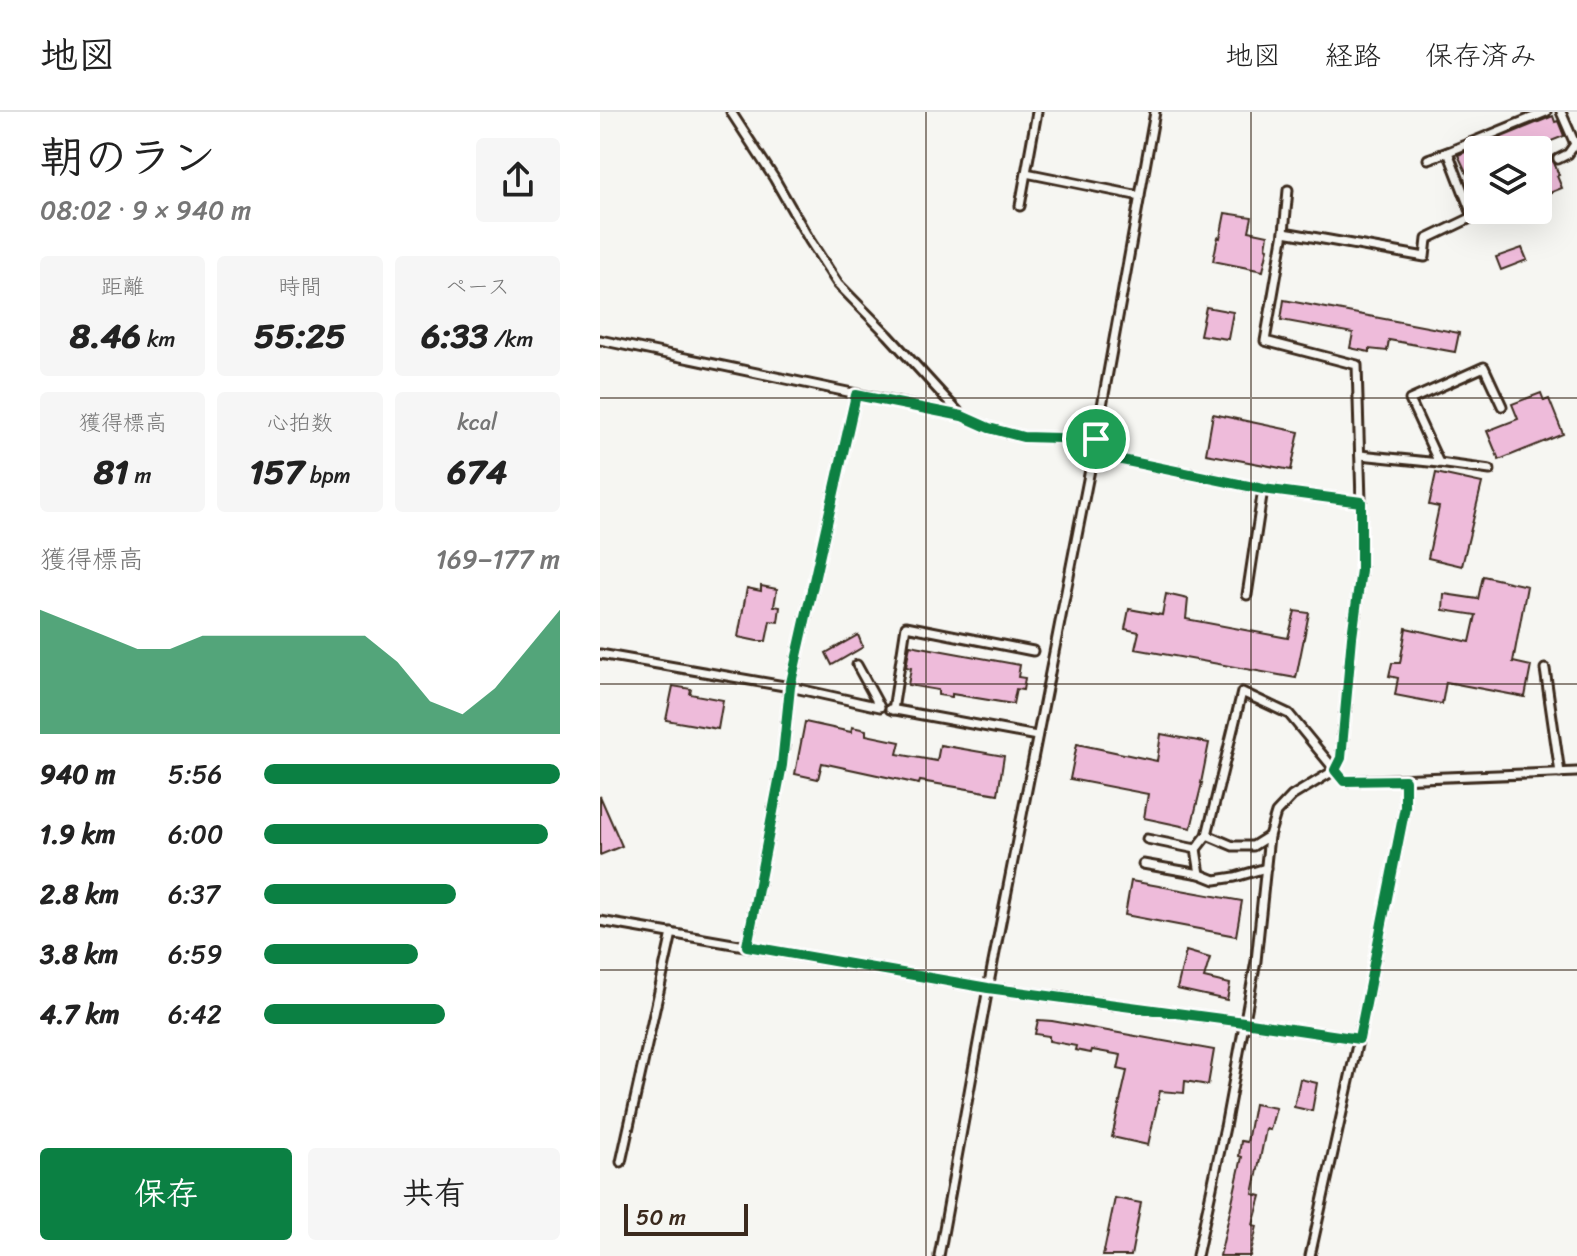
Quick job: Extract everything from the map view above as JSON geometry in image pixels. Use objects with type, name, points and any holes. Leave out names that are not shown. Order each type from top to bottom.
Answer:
[{"type":"lane","points":[[731,112],[838,284],[962,416]]},
{"type":"lane","points":[[1020,206],[1037,112]]},
{"type":"lane","points":[[939,1256],[988,988],[1096,439],[1155,112]]},
{"type":"lane","points":[[1428,159],[1546,112]]},
{"type":"lane","points":[[1558,159],[1568,154],[1575,144],[1561,112]]},
{"type":"lane","points":[[1284,232],[1425,257],[1427,239],[1473,217],[1448,152]]},
{"type":"lane","points":[[1026,173],[1140,196]]},
{"type":"lane","points":[[1197,1256],[1256,961],[1269,836],[1276,813],[1292,796],[1335,770],[1341,758],[1361,570],[1357,365],[1265,341],[1288,190]]},
{"type":"lane","points":[[600,340],[962,416],[989,428],[1023,437],[1096,439]]},
{"type":"lane","points":[[1439,463],[1410,400],[1484,367],[1502,406]]},
{"type":"lane","points":[[747,946],[782,765],[790,687],[856,395]]},
{"type":"lane","points":[[1093,454],[1263,489],[1361,502]]},
{"type":"lane","points":[[1360,455],[1490,470]]},
{"type":"lane","points":[[1247,595],[1263,489]]},
{"type":"lane","points":[[893,710],[906,626],[1033,651]]},
{"type":"lane","points":[[600,654],[790,687],[893,710],[1037,736]]},
{"type":"lane","points":[[857,665],[880,707]]},
{"type":"lane","points":[[1545,669],[1560,773]]},
{"type":"lane","points":[[1200,874],[1196,849],[1207,835],[1242,692],[1289,714],[1344,781],[1577,772]]},
{"type":"lane","points":[[1310,1256],[1359,1039],[1405,807],[1405,780]]},
{"type":"lane","points":[[1207,835],[1233,846],[1253,846],[1269,836]]},
{"type":"lane","points":[[1147,839],[1196,849]]},
{"type":"lane","points":[[1143,864],[1200,874],[1215,880],[1266,868]]},
{"type":"lane","points":[[600,921],[988,988],[1359,1039]]},
{"type":"lane","points":[[621,1162],[672,933]]},
{"type":"building","points":[[1553,116],[1564,136],[1552,141],[1552,136],[1504,136]]},
{"type":"building","points":[[1464,153],[1464,168],[1458,155]]},
{"type":"building","points":[[1552,158],[1559,175],[1562,188],[1552,192]]},
{"type":"building","points":[[1225,213],[1252,217],[1249,231],[1268,235],[1263,271],[1213,261]]},
{"type":"building","points":[[1522,248],[1527,260],[1501,270],[1496,257]]},
{"type":"building","points":[[1284,300],[1459,333],[1455,352],[1389,340],[1387,351],[1369,349],[1369,352],[1350,348],[1353,333],[1281,320]]},
{"type":"building","points":[[1206,307],[1233,312],[1228,339],[1200,335]]},
{"type":"building","points":[[1541,393],[1544,401],[1549,399],[1563,434],[1499,460],[1487,431],[1518,419],[1512,404]]},
{"type":"building","points":[[1213,414],[1299,432],[1291,470],[1206,454]]},
{"type":"building","points":[[1436,473],[1482,483],[1462,566],[1428,558],[1439,507],[1429,505]]},
{"type":"building","points":[[1483,576],[1527,586],[1513,662],[1531,666],[1525,697],[1446,682],[1442,704],[1395,695],[1398,678],[1389,676],[1392,663],[1400,663],[1406,628],[1470,642],[1476,615],[1443,610],[1444,594],[1478,599]]},
{"type":"building","points":[[761,586],[777,589],[774,606],[780,607],[778,622],[770,621],[766,641],[738,637],[747,588],[761,591]]},
{"type":"building","points":[[1166,594],[1188,599],[1186,619],[1288,638],[1295,611],[1309,613],[1296,678],[1135,649],[1139,632],[1125,629],[1129,609],[1162,615]]},
{"type":"building","points":[[858,635],[863,647],[832,665],[826,653]]},
{"type":"building","points":[[910,645],[1020,665],[1018,677],[1025,678],[1023,690],[1016,689],[1013,704],[952,694],[952,697],[938,695],[938,690],[908,685],[911,668],[906,667]]},
{"type":"building","points":[[673,686],[691,689],[690,694],[723,700],[718,729],[666,720]]},
{"type":"building","points":[[805,722],[851,732],[852,727],[866,730],[866,735],[900,742],[897,754],[937,761],[940,745],[1004,756],[998,794],[920,781],[919,784],[822,763],[818,779],[795,774]]},
{"type":"building","points":[[1161,734],[1209,743],[1191,828],[1144,818],[1148,794],[1070,779],[1077,744],[1157,761]]},
{"type":"building","points":[[600,796],[622,846],[600,855]]},
{"type":"building","points":[[1131,881],[1242,901],[1236,936],[1125,915]]},
{"type":"building","points":[[1186,951],[1210,958],[1204,978],[1230,984],[1227,1000],[1177,989]]},
{"type":"building","points":[[1038,1020],[1214,1050],[1208,1085],[1185,1081],[1184,1093],[1160,1091],[1148,1145],[1112,1137],[1127,1071],[1118,1069],[1121,1055],[1075,1050],[1076,1046],[1049,1041],[1049,1036],[1035,1034]]},
{"type":"building","points":[[1300,1079],[1317,1083],[1312,1111],[1294,1107]]},
{"type":"building","points":[[1254,1104],[1276,1108],[1270,1130],[1266,1129],[1253,1194],[1261,1196],[1253,1225],[1257,1226],[1250,1256],[1220,1256],[1242,1157],[1239,1156],[1241,1141],[1247,1142]]},
{"type":"building","points":[[1115,1198],[1141,1203],[1131,1256],[1103,1256]]},
{"type":"route","points":[[856,395],[962,416],[989,428],[1023,437],[1096,439],[1093,454],[1263,489],[1361,502],[1361,570],[1341,758],[1335,770],[1344,781],[1405,780],[1405,807],[1359,1039],[988,988],[747,946],[782,765],[790,687],[856,395]]}]
